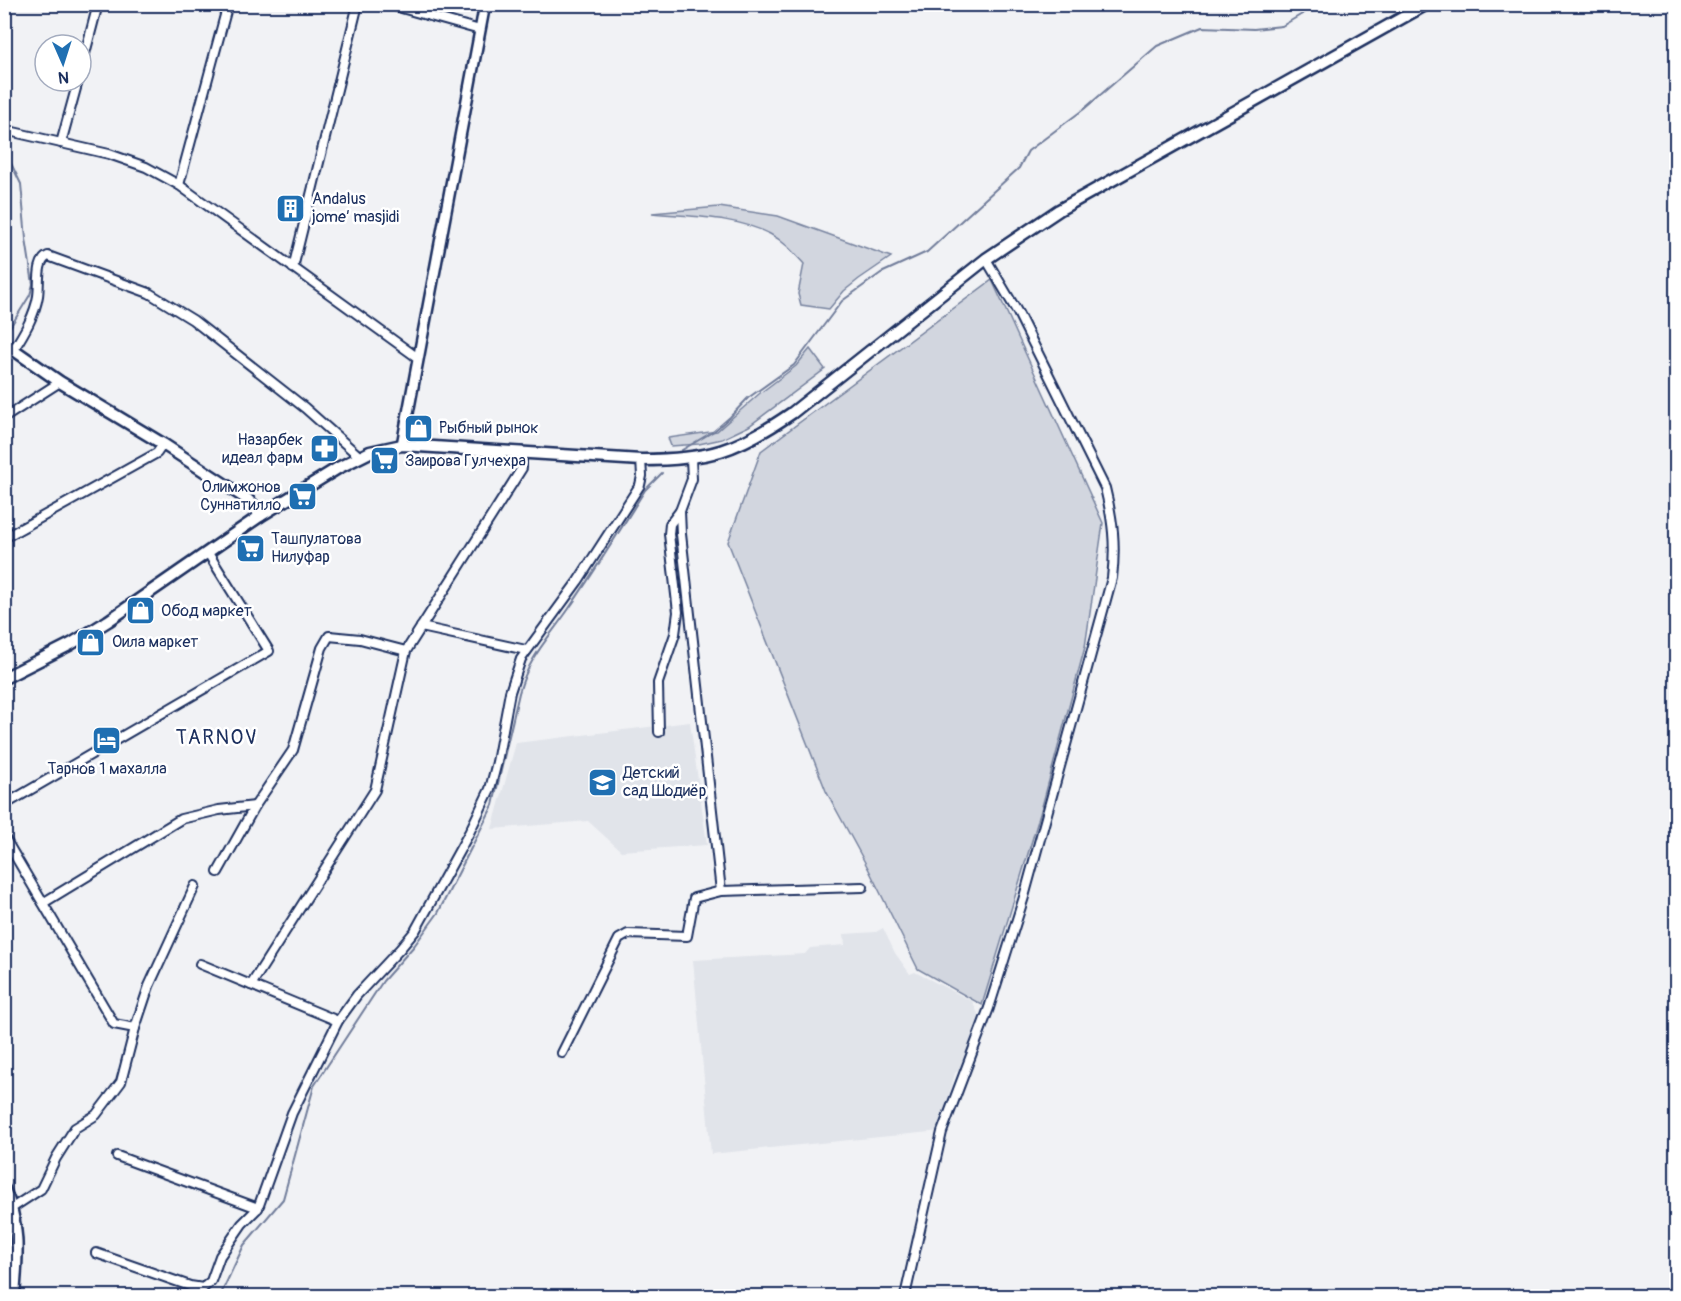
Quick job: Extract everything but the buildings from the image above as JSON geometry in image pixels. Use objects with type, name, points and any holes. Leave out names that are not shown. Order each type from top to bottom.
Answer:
[{"type":"main road","points":[[4,678],[80,638],[260,516],[359,456],[380,449],[402,446],[641,460],[691,458],[726,450],[743,443],[768,429],[801,405],[986,258],[1059,210],[1424,5]]},
{"type":"main road","points":[[9,346],[60,382],[163,444],[247,499],[260,516]]},
{"type":"main road","points":[[4,1190],[12,1208],[16,1231],[17,1260],[14,1296]]},
{"type":"street","points":[[90,33],[98,4]]},
{"type":"street","points":[[179,185],[228,4]]},
{"type":"street","points":[[293,268],[358,4]]},
{"type":"street","points":[[387,4],[480,30]]},
{"type":"street","points":[[402,446],[485,4]]},
{"type":"street","points":[[61,143],[75,93]]},
{"type":"street","points":[[4,119],[9,131],[109,154],[146,167],[179,185],[418,358]]},
{"type":"street","points":[[9,346],[26,330],[38,296],[42,260],[48,256],[149,293],[193,320],[305,408],[359,456]]},
{"type":"street","points":[[905,1296],[942,1132],[989,1008],[1024,897],[1112,578],[1115,555],[1111,513],[1105,488],[1018,313],[986,258]]},
{"type":"street","points":[[4,418],[60,382]]},
{"type":"street","points":[[4,538],[157,453],[163,444]]},
{"type":"street","points":[[251,986],[375,790],[406,651],[522,468],[522,453]]},
{"type":"street","points":[[660,732],[658,683],[675,634],[678,618],[669,534],[670,524],[680,511],[692,479],[691,458]]},
{"type":"street","points":[[96,1253],[190,1286],[203,1287],[211,1281],[220,1257],[229,1243],[242,1224],[258,1208],[292,1113],[338,1021],[357,994],[415,932],[469,833],[490,789],[510,692],[526,650],[578,580],[640,485],[641,460]]},
{"type":"street","points":[[680,511],[721,891]]},
{"type":"street","points":[[4,805],[269,651],[208,553]]},
{"type":"street","points":[[421,627],[526,650]]},
{"type":"street","points":[[218,872],[255,806],[293,750],[322,648],[329,636],[360,639],[406,651]]},
{"type":"street","points":[[43,903],[181,819],[219,810],[255,806]]},
{"type":"street","points":[[4,837],[114,1024],[135,1028]]},
{"type":"street","points":[[12,1208],[41,1189],[56,1158],[75,1128],[96,1115],[121,1082],[149,986],[195,886]]},
{"type":"street","points":[[562,1053],[619,939],[628,934],[687,936],[694,898],[721,891],[863,887]]},
{"type":"street","points":[[200,964],[338,1021]]},
{"type":"street","points":[[117,1156],[258,1208]]},
{"type":"street","points":[[4,1261],[17,1260]]},
{"type":"shaded area","points":[[719,207],[778,216],[891,257],[844,291],[829,309],[801,305],[798,294],[804,264],[775,237],[756,228],[728,220],[652,213]]},
{"type":"shaded area","points":[[992,280],[1103,523],[1085,647],[1040,814],[982,1005],[918,969],[868,868],[826,791],[728,542],[761,451]]},
{"type":"shaded area","points":[[810,349],[825,369],[749,426],[722,439],[699,444],[671,446],[668,438],[717,431],[759,394],[796,366]]},
{"type":"shaded area","name":"Детский сад Шодиёр","points":[[690,722],[707,845],[621,851],[588,821],[492,829],[516,743]]},
{"type":"shaded area","points":[[883,928],[895,953],[910,974],[915,972],[972,1001],[979,1016],[961,1069],[955,1073],[940,1131],[711,1154],[693,960],[805,954],[810,948],[845,945],[844,934],[876,932]]},
{"type":"waterway","points":[[682,450],[714,431],[748,398],[794,365],[842,301],[881,273],[927,252],[1019,168],[1028,151],[1084,109],[1157,46],[1202,27],[1254,29],[1282,26],[1319,4]]},
{"type":"waterway","points":[[4,149],[21,184],[33,284],[30,295],[4,337]]},
{"type":"waterway","points":[[220,1296],[244,1245],[283,1199],[314,1086],[383,981],[414,946],[438,913],[493,805],[519,693],[528,669],[645,490],[662,473]]},
{"type":"place","name":"Andalus jome’ masjidi","points":[[291,208]]},
{"type":"place","name":"Рыбный рынок","points":[[418,428]]},
{"type":"place","name":"Назарбек идеал фарм","points":[[324,449]]},
{"type":"place","name":"Заирова Гулчехра","points":[[384,461]]},
{"type":"place","name":"Олимжонов Суннатилло","points":[[302,496]]},
{"type":"place","name":"Ташпулатова Нилуфар","points":[[250,548]]},
{"type":"place","name":"Обод маркет","points":[[140,611]]},
{"type":"place","name":"Оила маркет","points":[[91,642]]},
{"type":"place","name":"Тарнов 1 махалла","points":[[107,741]]},
{"type":"place","name":"Детский сад Шодиёр","points":[[602,782]]},
{"type":"district","name":"TARNOV","points":[[217,737]]}]
